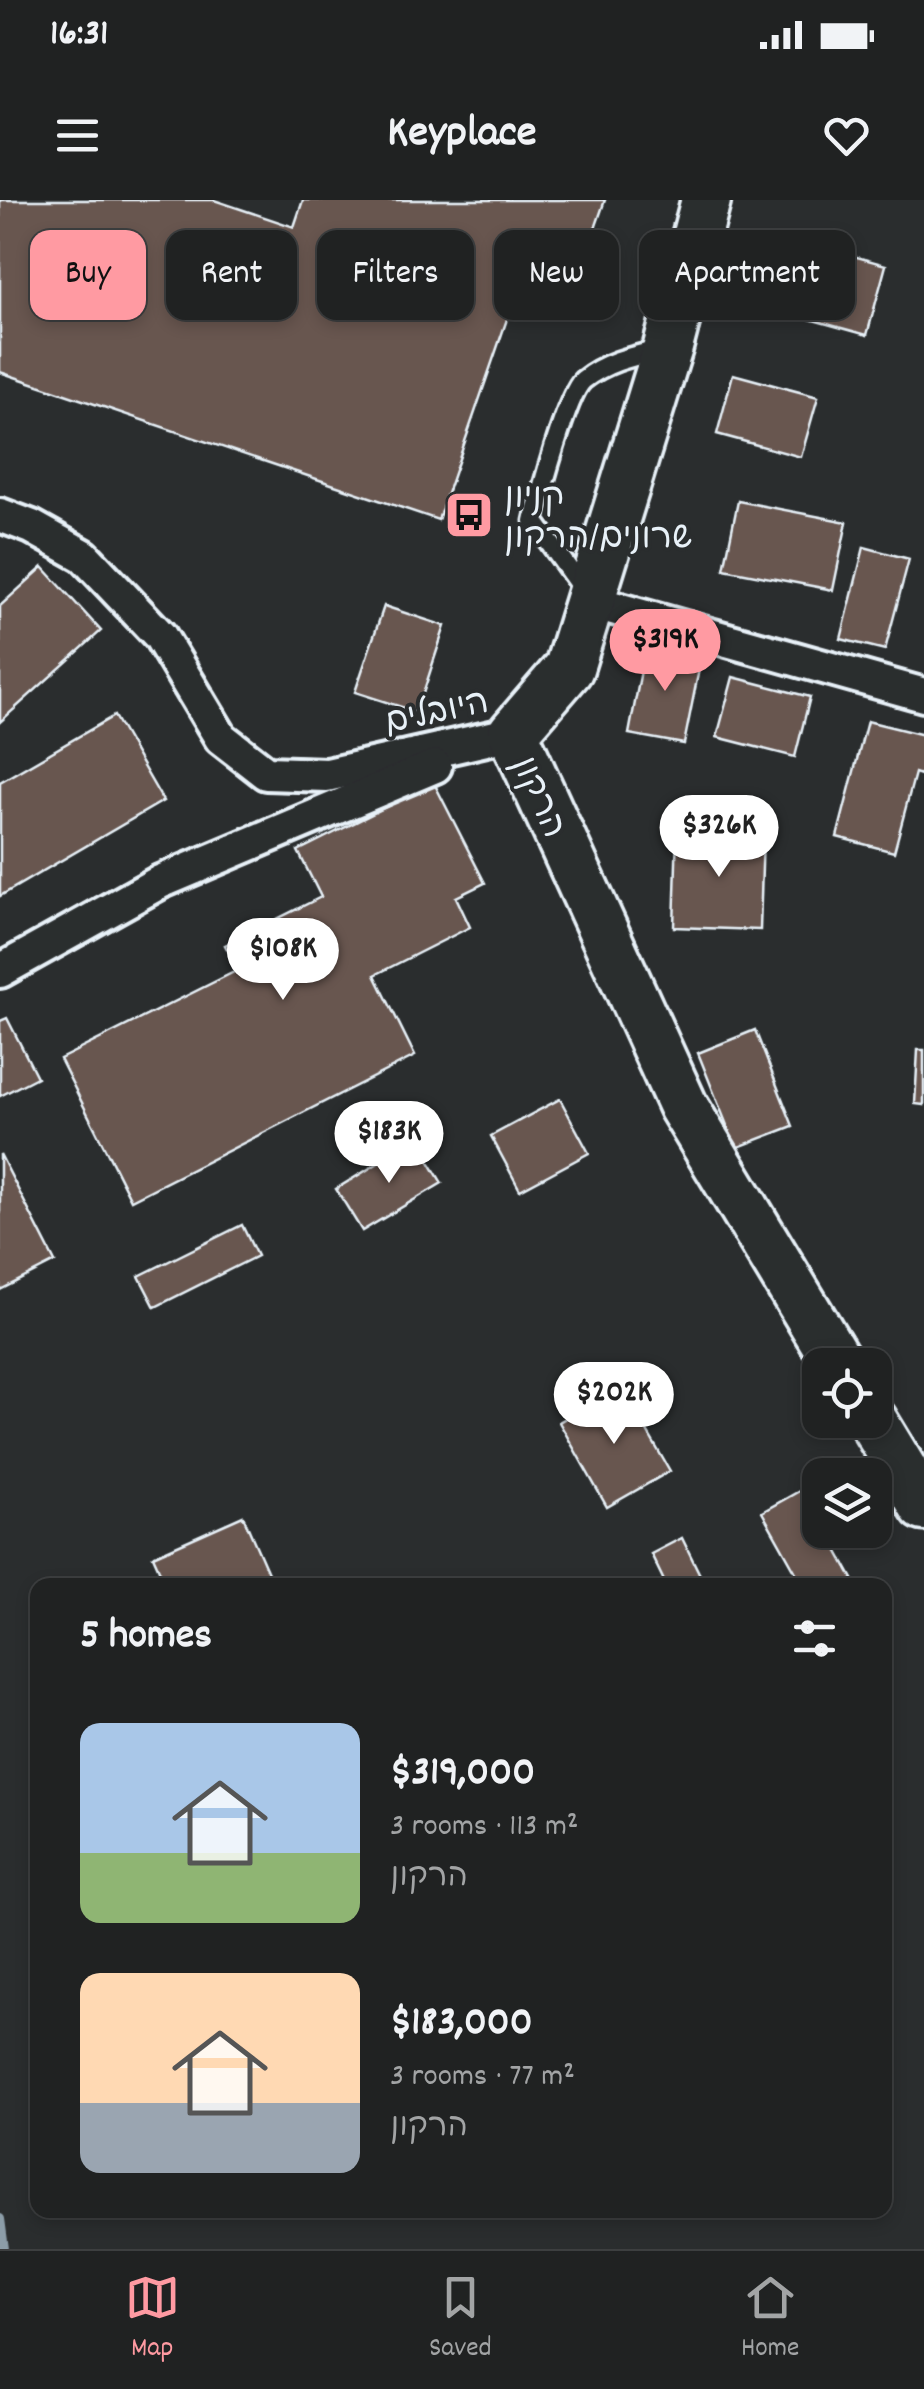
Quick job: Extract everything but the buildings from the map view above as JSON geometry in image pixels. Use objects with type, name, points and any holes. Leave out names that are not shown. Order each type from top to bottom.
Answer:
[{"type":"street","name":"הרקון","points":[[706,200],[668,347],[569,668],[513,733],[683,1106],[829,1348]]},
{"type":"street","name":"היובלים","points":[[0,515],[84,556],[160,636],[221,738],[266,773],[327,775],[513,733]]},
{"type":"street","points":[[592,602],[924,695]]},
{"type":"street","name":"היובלים","points":[[0,971],[160,882],[513,733]]},
{"type":"street","points":[[883,1438],[924,1506]]},
{"type":"lane","points":[[592,602],[534,521],[546,469],[580,383],[615,360],[668,347]]},
{"type":"waterway","points":[[0,2219],[4,2249]]},
{"type":"place","name":"קניון שרונים/הרקון","points":[[469,515]]}]
